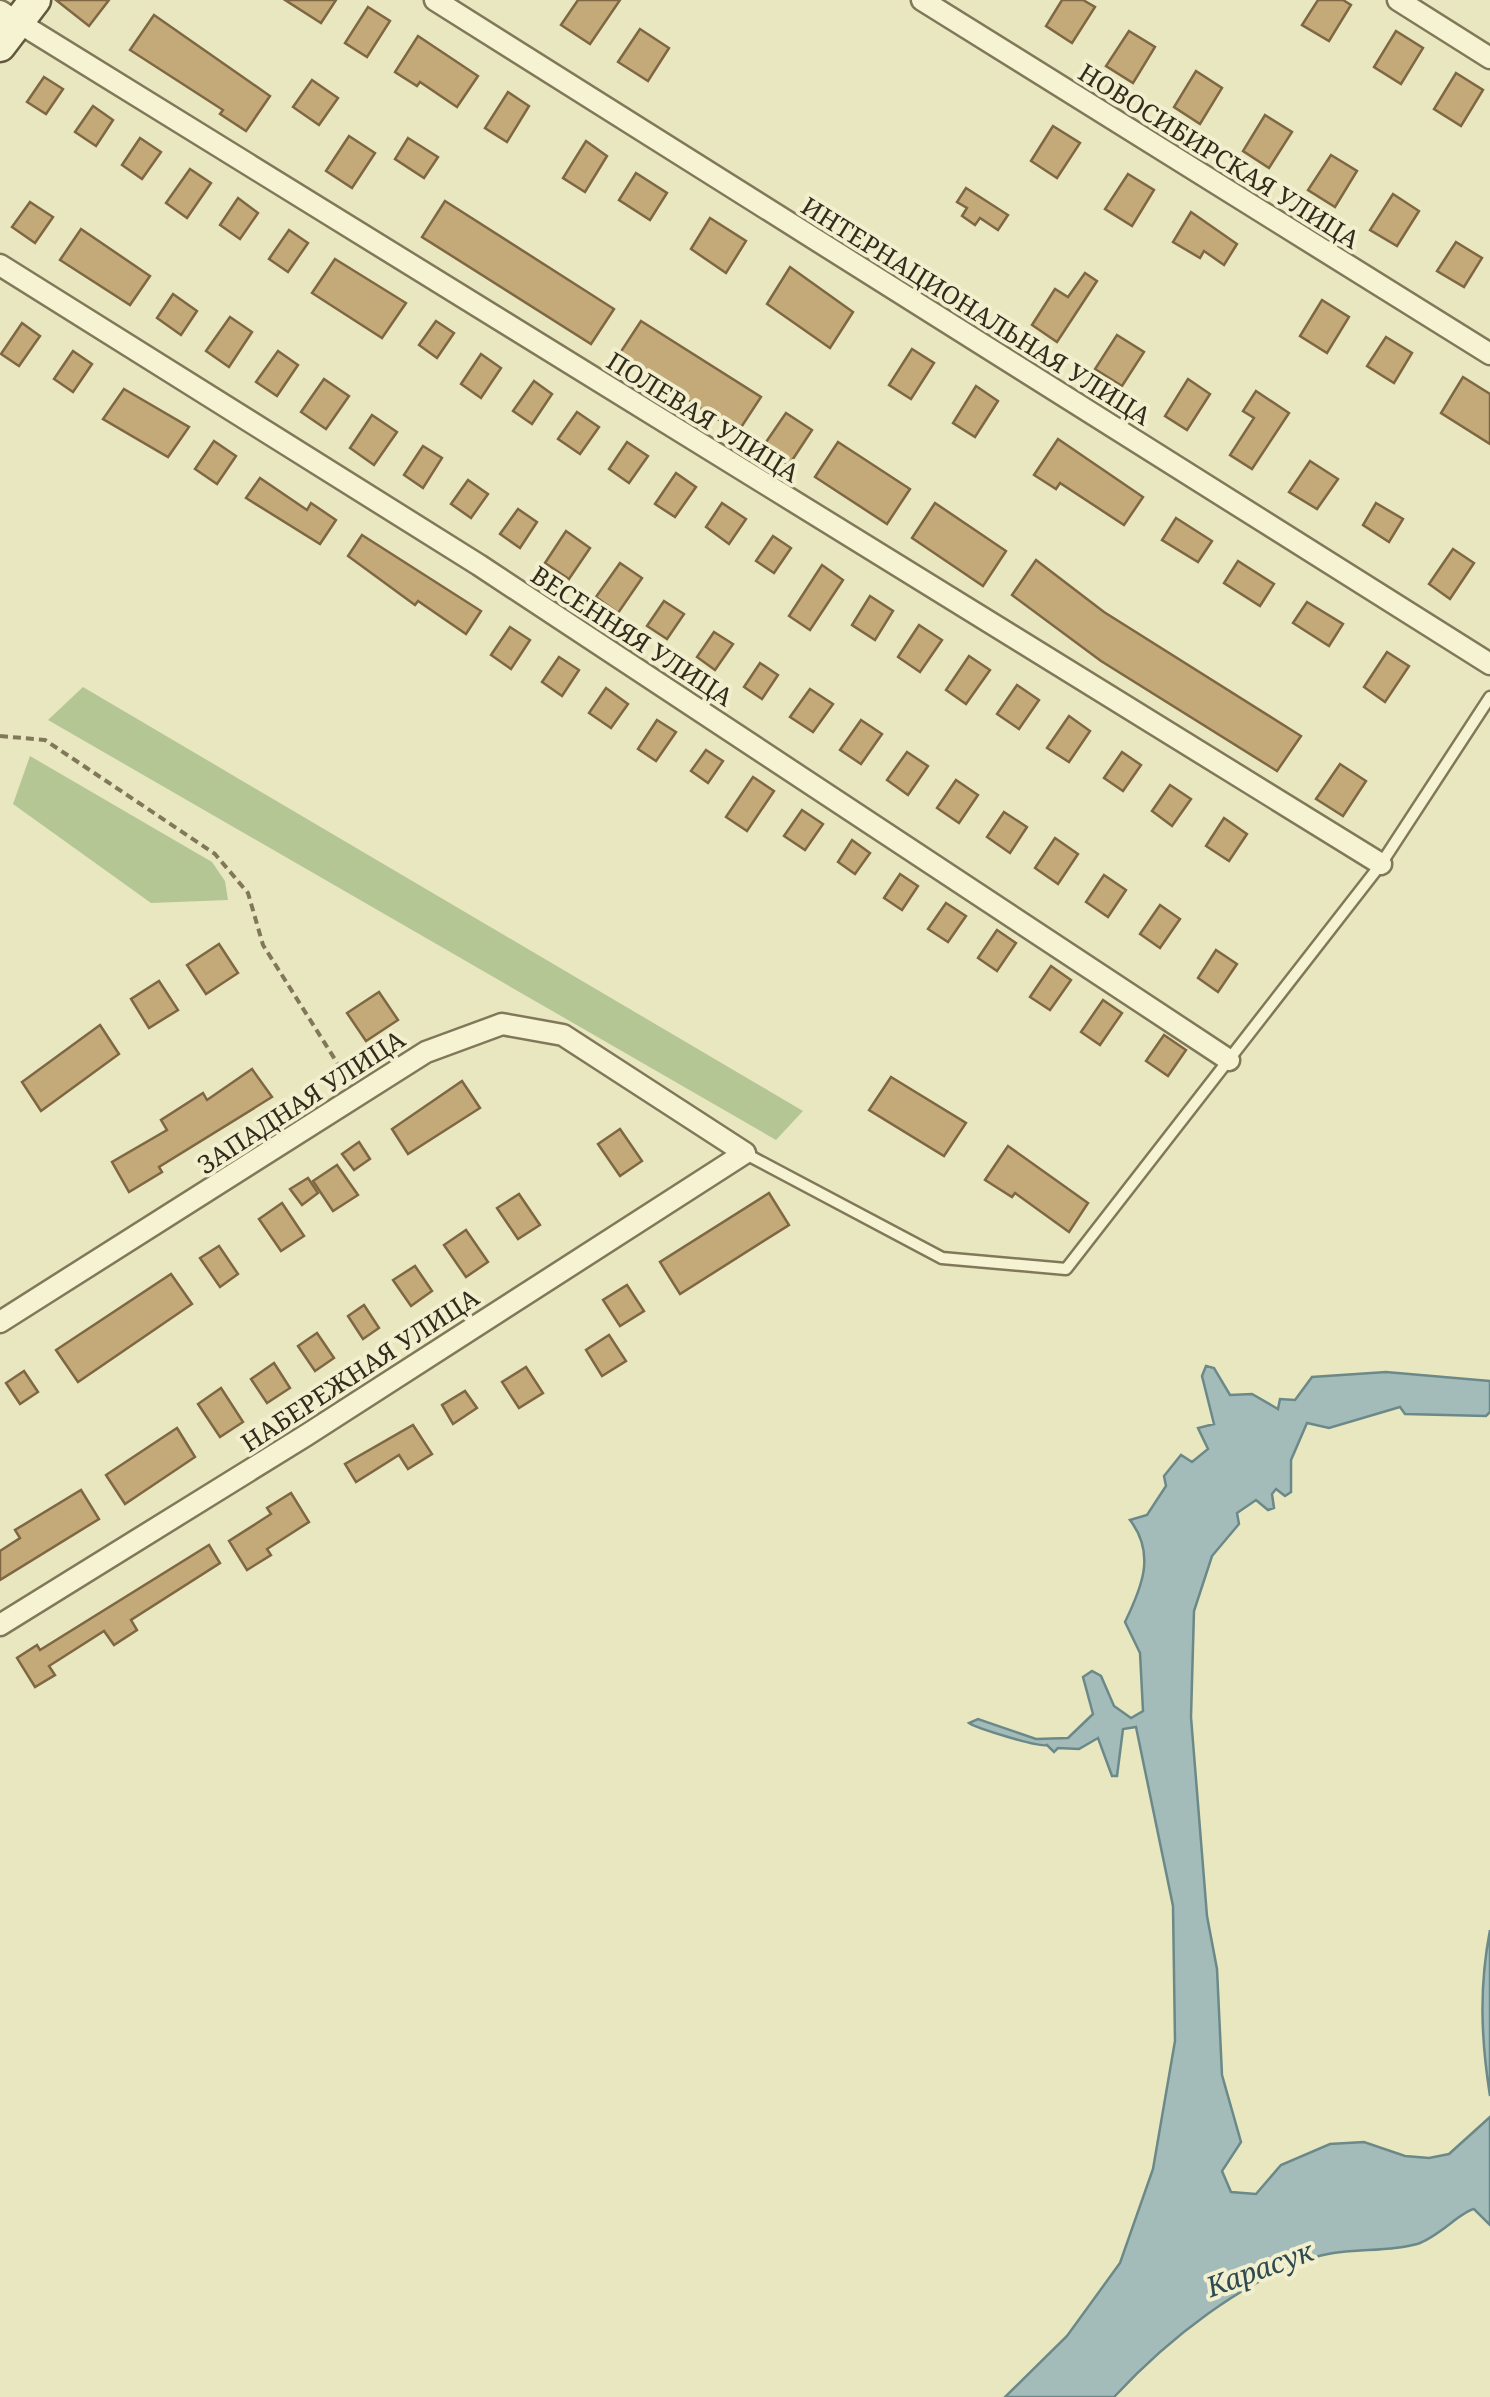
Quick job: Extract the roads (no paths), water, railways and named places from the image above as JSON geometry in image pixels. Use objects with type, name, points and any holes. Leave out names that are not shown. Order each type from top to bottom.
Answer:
[{"type":"street","name":"ИНТЕРНАЦИОНАЛЬНАЯ УЛИЦА","points":[[434,0],[1490,664]]},
{"type":"street","name":"НОВОСИБИРСКАЯ УЛИЦА","points":[[922,0],[1490,354]]},
{"type":"street","points":[[1398,0],[1490,58]]},
{"type":"street","name":"ПОЛЕВАЯ УЛИЦА","points":[[13,20],[1381,864]]},
{"type":"street","name":"ВЕСЕННЯЯ УЛИЦА","points":[[0,265],[479,565],[1229,1060]]},
{"type":"street","name":"ЗАПАДНАЯ УЛИЦА","points":[[0,1322],[426,1052],[502,1024],[563,1034],[745,1153]]},
{"type":"street","name":"НАБЕРЕЖНАЯ УЛИЦА","points":[[0,1625],[305,1436],[745,1153]]},
{"type":"lane","points":[[745,1153],[942,1258],[1066,1269],[1381,864],[1490,697]]},
{"type":"water","name":"Карасук","points":[[1206,1366],[1214,1368],[1230,1395],[1252,1394],[1278,1409],[1280,1399],[1295,1400],[1312,1377],[1386,1372],[1490,1381],[1490,1412],[1486,1416],[1405,1414],[1400,1407],[1329,1428],[1307,1423],[1291,1460],[1291,1492],[1285,1496],[1276,1489],[1272,1494],[1274,1508],[1268,1510],[1256,1500],[1237,1513],[1239,1524],[1212,1556],[1194,1611],[1191,1717],[1207,1916],[1217,1969],[1222,2075],[1241,2142],[1222,2171],[1231,2192],[1256,2194],[1281,2165],[1330,2144],[1364,2142],[1405,2156],[1429,2158],[1449,2154],[1490,2117],[1490,2225],[1474,2209],[1417,2244],[1331,2253],[1291,2266],[1235,2296],[1182,2333],[1114,2397],[1005,2397],[1067,2336],[1120,2263],[1153,2169],[1175,2041],[1173,1906],[1136,1727],[1123,1729],[1117,1776],[1112,1776],[1098,1738],[1079,1749],[1058,1748],[1054,1752],[1047,1745],[969,1723],[978,1719],[1036,1739],[1068,1738],[1093,1714],[1083,1677],[1092,1671],[1101,1676],[1114,1706],[1131,1718],[1143,1711],[1140,1653],[1125,1622],[1144,1571],[1143,1545],[1130,1520],[1147,1515],[1166,1486],[1164,1476],[1181,1455],[1192,1462],[1208,1449],[1198,1428],[1214,1424],[1202,1376]]},
{"type":"water","points":[[1490,1930],[1490,2096],[1482,2013]]}]
